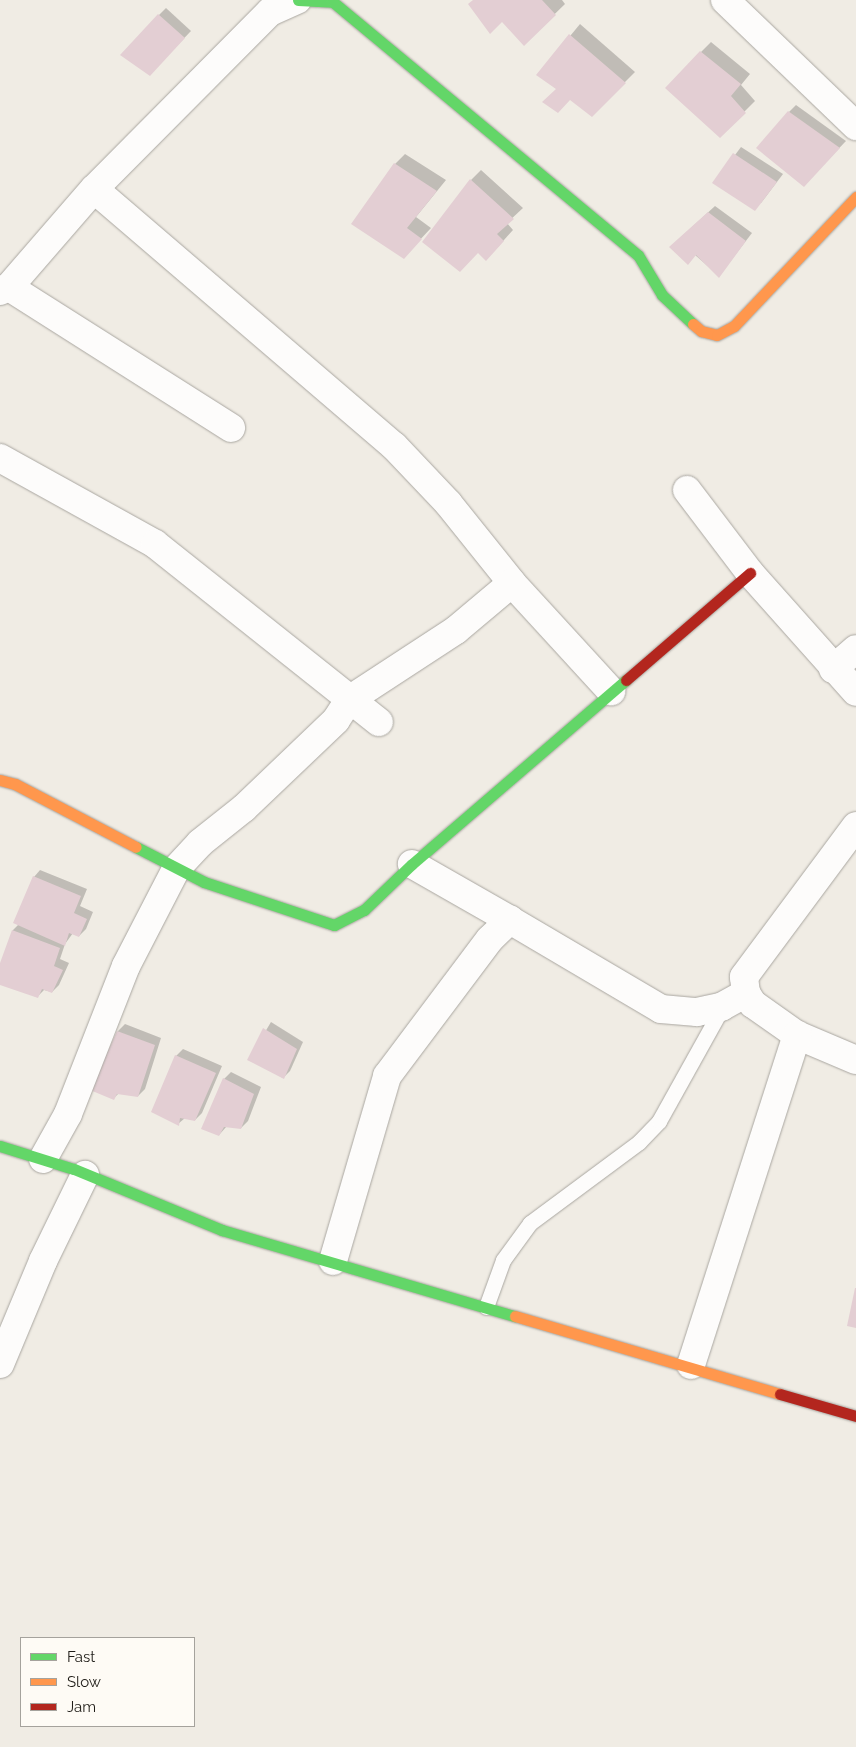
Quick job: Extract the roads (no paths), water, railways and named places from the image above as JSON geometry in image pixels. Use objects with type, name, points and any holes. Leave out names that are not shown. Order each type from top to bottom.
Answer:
[{"type":"street","points":[[231,428],[4,289],[94,189],[270,12],[298,0],[333,2],[638,255],[662,295],[701,331],[717,335],[734,326],[856,196]]},
{"type":"street","points":[[725,0],[856,126]]},
{"type":"street","points":[[94,189],[394,446],[448,503],[512,583],[611,692]]},
{"type":"street","points":[[0,458],[155,544],[379,722]]},
{"type":"street","points":[[687,490],[750,573],[833,669],[856,692]]},
{"type":"street","points":[[0,780],[15,784],[176,869],[222,888],[334,925],[364,910],[412,864],[750,573]]},
{"type":"street","points":[[43,1159],[68,1114],[126,966],[176,869],[200,843],[244,808],[336,720],[349,700],[456,630],[512,583]]},
{"type":"street","points":[[833,669],[856,649]]},
{"type":"street","points":[[734,999],[744,977],[856,826]]},
{"type":"street","points":[[412,864],[661,1009],[697,1012],[734,999],[753,1004],[797,1035],[856,1060]]},
{"type":"street","points":[[333,1261],[387,1076],[490,939],[510,920]]},
{"type":"street","points":[[691,1365],[797,1035]]},
{"type":"street","points":[[0,1146],[43,1159],[222,1230],[691,1365],[856,1416]]},
{"type":"street","points":[[0,1364],[43,1261],[85,1175]]},
{"type":"lane","points":[[486,1307],[503,1260],[530,1223],[639,1142],[659,1121],[734,999]]}]
